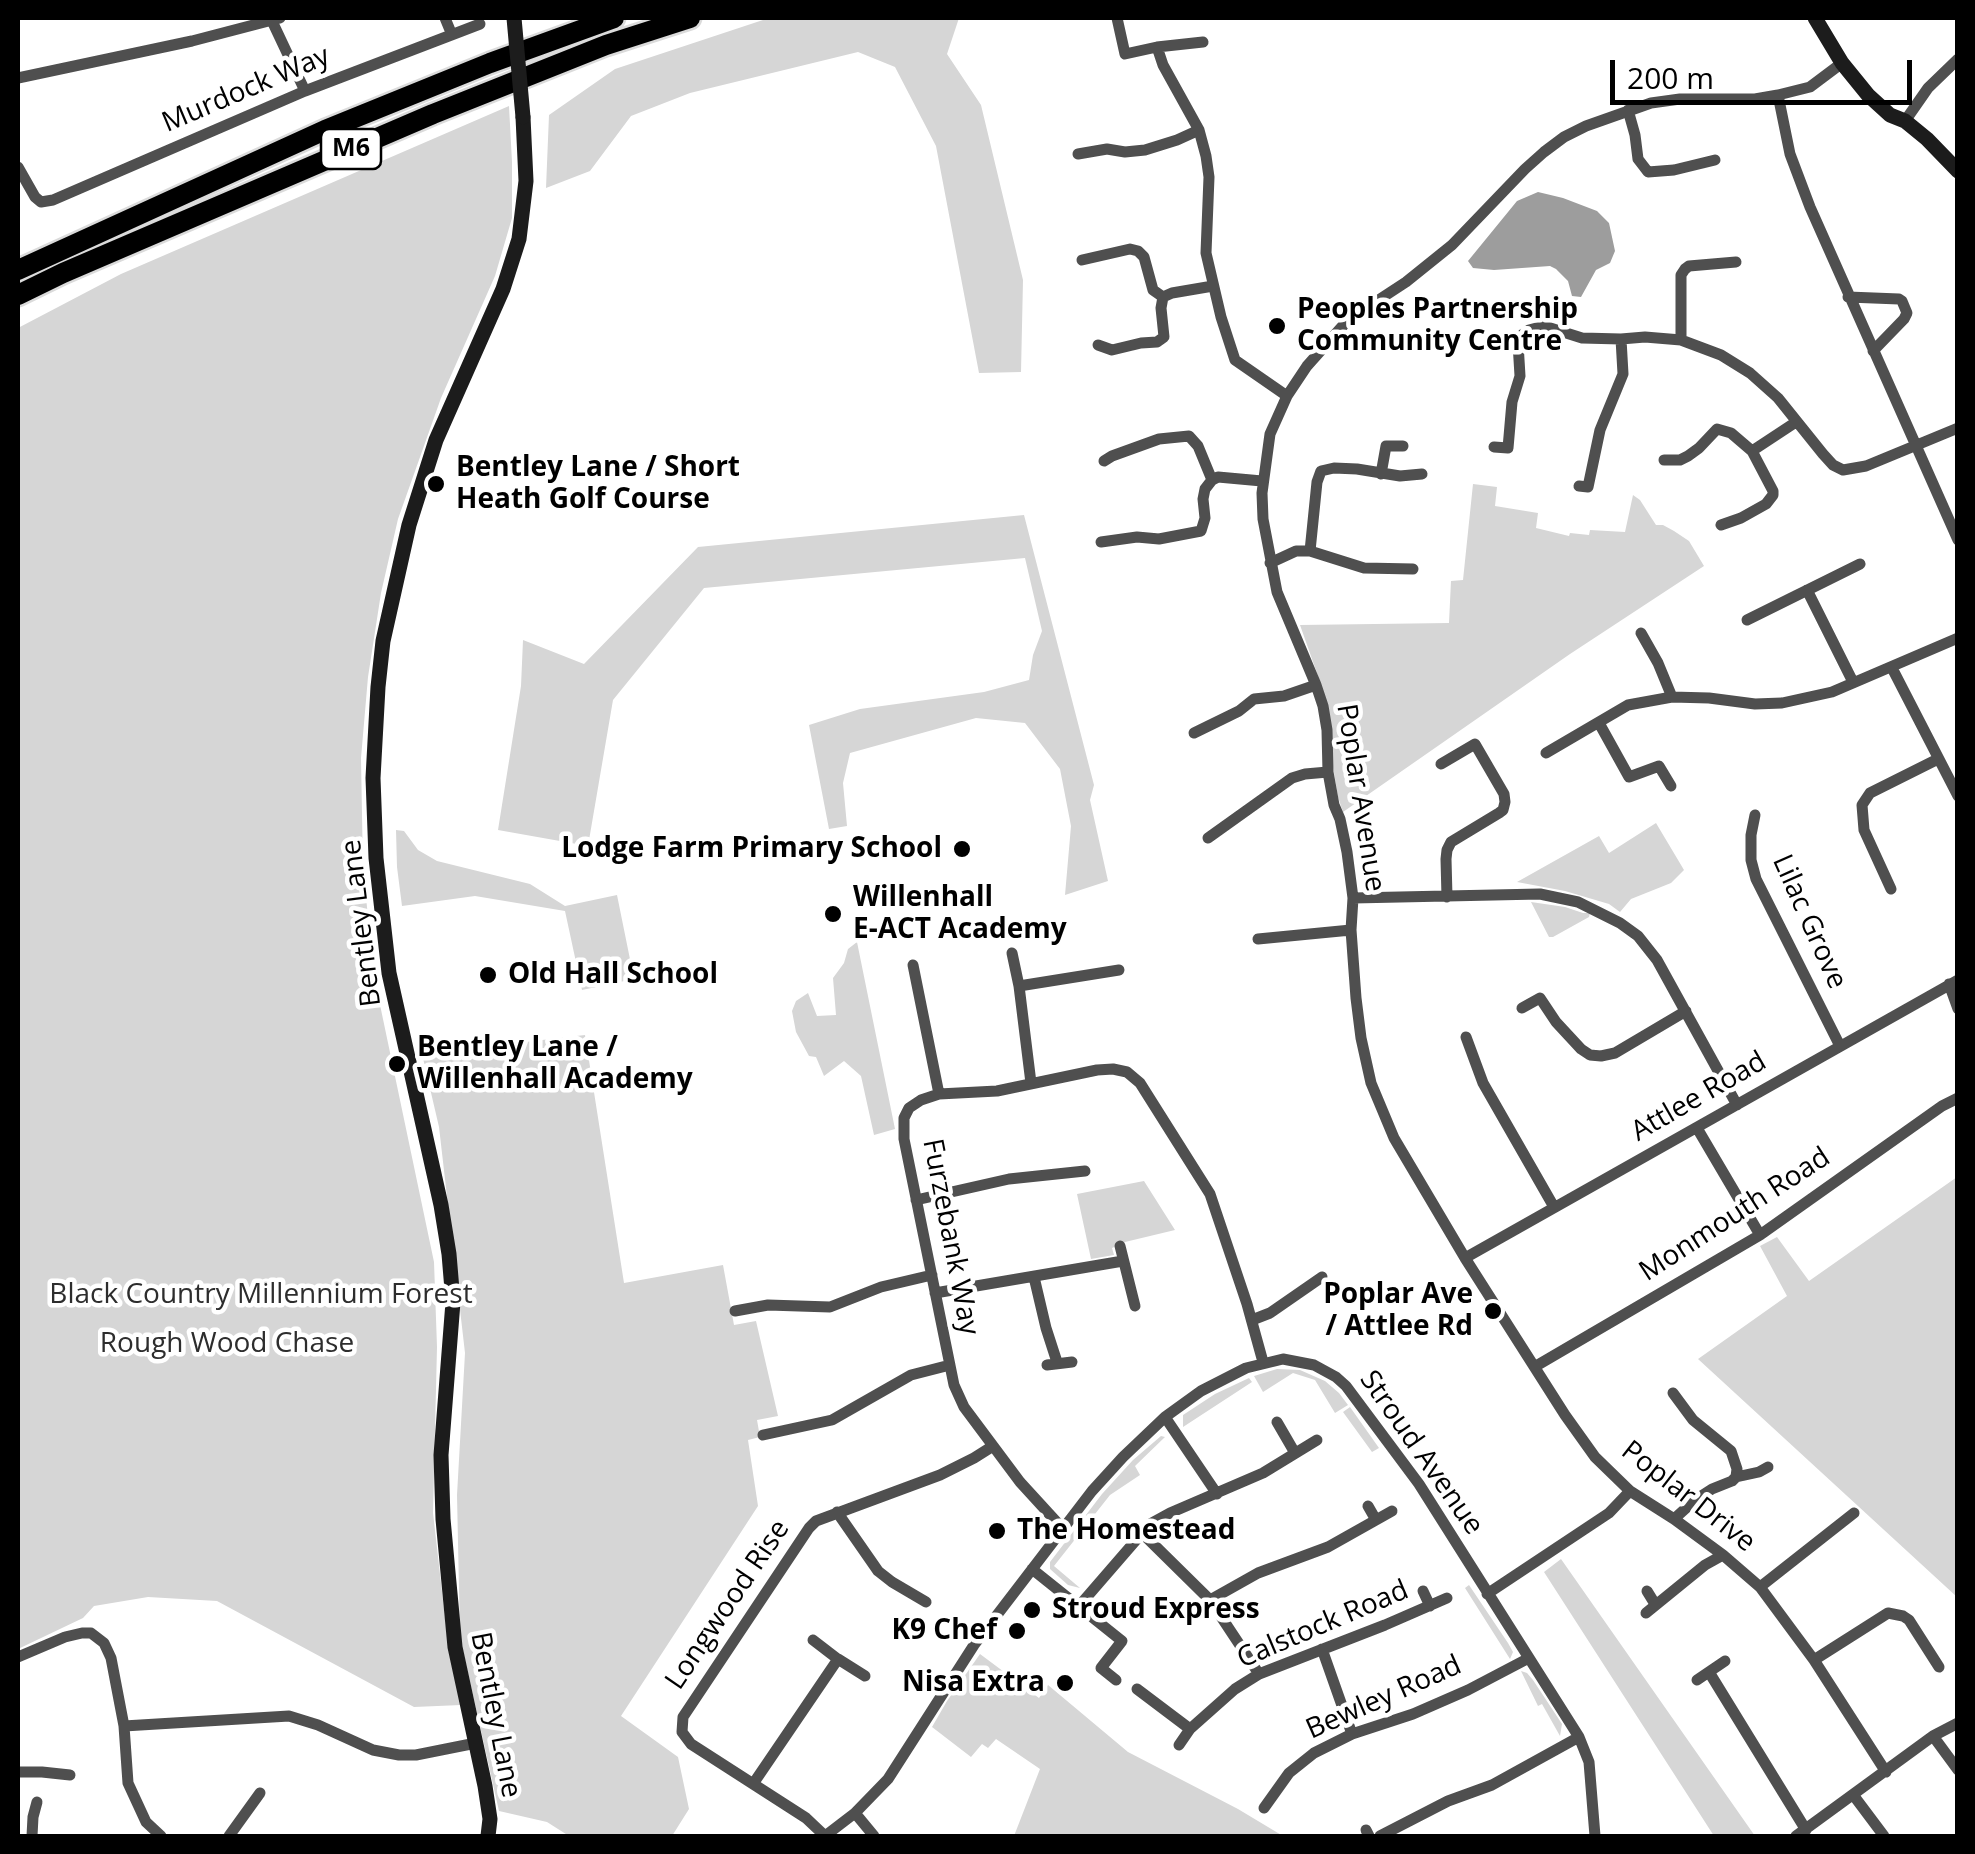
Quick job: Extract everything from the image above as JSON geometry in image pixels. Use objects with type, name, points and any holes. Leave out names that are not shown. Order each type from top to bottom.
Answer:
[{"type":"highway","name":"M6","points":[[18,270],[325,130],[614,18]]},
{"type":"highway","name":"M6","points":[[18,295],[432,114],[606,45],[690,18]]},
{"type":"street","points":[[445,18],[452,35]]},
{"type":"street","name":"Bentley Lane","points":[[488,1836],[488,1803],[455,1647],[442,1503],[441,1455],[452,1302],[449,1254],[438,1188],[388,973],[376,858],[374,778],[383,641],[409,525],[436,440],[503,289],[519,239],[526,181],[514,18]]},
{"type":"street","points":[[1116,18],[1125,54],[1202,42]]},
{"type":"street","points":[[1815,18],[1868,95],[1890,115],[1905,121],[1958,170]]},
{"type":"street","points":[[18,78],[276,19],[304,91]]},
{"type":"street","name":"Murdock Way","points":[[18,167],[34,197],[42,202],[66,196],[304,91],[480,24]]},
{"type":"street","points":[[1157,48],[1199,130],[1206,156],[1206,253],[1212,286],[1236,360],[1287,396]]},
{"type":"street","points":[[1905,121],[1928,88],[1958,59]]},
{"type":"street","name":"Poplar Avenue","points":[[1466,1258],[1394,1138],[1371,1083],[1361,1038],[1347,852],[1328,772],[1326,730],[1316,685],[1277,592],[1263,519],[1262,481],[1270,434],[1287,396],[1307,366],[1348,320],[1406,282],[1452,245],[1525,168],[1564,137],[1651,103],[1755,99],[1810,87],[1842,62]]},
{"type":"street","points":[[1778,95],[1790,154],[1848,298],[1958,540]]},
{"type":"street","points":[[1628,110],[1638,160],[1648,172],[1715,160]]},
{"type":"street","points":[[1078,154],[1108,149],[1145,150],[1199,130]]},
{"type":"street","points":[[1082,260],[1130,249],[1138,251],[1144,257],[1153,290],[1163,298]]},
{"type":"street","points":[[1681,340],[1681,275],[1685,269],[1736,262]]},
{"type":"street","points":[[1163,298],[1212,286]]},
{"type":"street","points":[[1098,345],[1112,350],[1157,342],[1164,336],[1163,298]]},
{"type":"street","points":[[1848,298],[1902,301],[1907,313],[1873,351]]},
{"type":"street","points":[[1494,447],[1508,448],[1512,402],[1520,376],[1518,343],[1529,330],[1544,326],[1582,338],[1681,340],[1721,355],[1750,373],[1778,398],[1833,465],[1843,470],[1866,466],[1958,428]]},
{"type":"street","points":[[1579,486],[1588,487],[1600,430],[1622,374],[1621,339]]},
{"type":"street","points":[[1752,451],[1796,422]]},
{"type":"street","points":[[1664,460],[1688,456],[1716,429],[1731,433],[1752,451],[1773,496],[1741,518],[1721,525]]},
{"type":"street","points":[[1104,461],[1159,439],[1189,436],[1198,446],[1212,480]]},
{"type":"street","points":[[1381,474],[1386,446],[1403,446]]},
{"type":"street","points":[[1310,551],[1316,482],[1321,471],[1357,468],[1400,476],[1422,474]]},
{"type":"street","points":[[1101,542],[1136,536],[1158,539],[1201,531],[1205,518],[1204,489],[1212,480],[1218,477],[1262,481]]},
{"type":"street","points":[[1270,563],[1296,552],[1310,551],[1364,568],[1413,569]]},
{"type":"street","points":[[1747,620],[1860,564]]},
{"type":"street","points":[[1807,590],[1854,682]]},
{"type":"street","points":[[1641,634],[1672,697]]},
{"type":"street","points":[[1546,752],[1628,705],[1672,697],[1782,703],[1832,692],[1958,638]]},
{"type":"street","points":[[1892,668],[1958,796]]},
{"type":"street","points":[[1194,733],[1239,711],[1254,699],[1284,696],[1316,685]]},
{"type":"street","points":[[1599,724],[1629,778],[1660,766],[1671,786]]},
{"type":"street","points":[[1441,764],[1475,744],[1505,802],[1504,810],[1452,842],[1447,850],[1447,897]]},
{"type":"street","points":[[1891,889],[1864,830],[1862,805],[1870,793],[1938,758]]},
{"type":"street","points":[[1208,838],[1292,778],[1328,772]]},
{"type":"street","name":"Lilac Grove","points":[[1755,814],[1751,860],[1756,879],[1840,1046]]},
{"type":"street","points":[[1352,898],[1540,894],[1578,902],[1620,924],[1638,936],[1657,960],[1737,1105]]},
{"type":"street","points":[[1258,939],[1351,930]]},
{"type":"street","points":[[1009,960],[1019,986],[1030,1083]]},
{"type":"street","points":[[913,965],[939,1094],[997,1091],[1112,1069],[1127,1072],[1140,1083],[1210,1194],[1263,1362]]},
{"type":"street","points":[[1019,986],[1089,969],[1119,970]]},
{"type":"street","points":[[1953,982],[1958,1009]]},
{"type":"street","name":"Attlee Road","points":[[1466,1258],[1953,982]]},
{"type":"street","points":[[1522,1008],[1540,998],[1582,1049],[1590,1055],[1602,1056],[1616,1053],[1686,1011]]},
{"type":"street","points":[[1466,1037],[1483,1083],[1554,1207]]},
{"type":"street","name":"Furzebank Way","points":[[939,1094],[909,1108],[904,1118],[904,1139],[954,1385],[964,1406],[1024,1488],[1063,1529]]},
{"type":"street","name":"Monmouth Road","points":[[1536,1366],[1760,1235],[1958,1098]]},
{"type":"street","points":[[1697,1128],[1760,1235]]},
{"type":"street","points":[[916,1200],[1010,1179],[1084,1171]]},
{"type":"street","points":[[1120,1246],[1134,1306]]},
{"type":"street","name":"Poplar Drive","points":[[1466,1258],[1596,1456],[1630,1491],[1723,1555],[1760,1587],[1814,1660],[1886,1772]]},
{"type":"street","points":[[935,1293],[1124,1260]]},
{"type":"street","points":[[735,1311],[768,1304],[830,1308],[882,1287],[932,1275]]},
{"type":"street","points":[[1034,1277],[1052,1364],[1072,1362]]},
{"type":"street","points":[[1252,1320],[1270,1312],[1315,1277]]},
{"type":"street","name":"Stroud Avenue","points":[[825,1836],[855,1813],[895,1770],[974,1645],[1115,1465],[1182,1403],[1218,1381],[1263,1362],[1283,1359],[1324,1369],[1346,1386],[1419,1484],[1579,1737],[1589,1762],[1595,1836]]},
{"type":"street","points":[[763,1435],[832,1420],[910,1375],[950,1366]]},
{"type":"street","points":[[1672,1393],[1693,1420],[1731,1452],[1736,1477]]},
{"type":"street","points":[[1165,1417],[1216,1494]]},
{"type":"street","points":[[1277,1422],[1295,1453]]},
{"type":"street","points":[[1079,1606],[1141,1532],[1170,1513],[1264,1472],[1317,1440]]},
{"type":"street","name":"Longwood Rise","points":[[825,1836],[806,1818],[686,1739],[683,1717],[809,1528],[837,1512],[940,1475],[993,1446]]},
{"type":"street","points":[[1674,1519],[1695,1500],[1736,1477],[1768,1467]]},
{"type":"street","points":[[1487,1594],[1609,1513],[1630,1491]]},
{"type":"street","points":[[1368,1506],[1376,1520]]},
{"type":"street","points":[[1210,1600],[1258,1573],[1328,1547],[1392,1510]]},
{"type":"street","points":[[837,1512],[878,1570],[926,1602]]},
{"type":"street","points":[[1760,1587],[1852,1520]]},
{"type":"street","points":[[1141,1532],[1210,1600],[1259,1674]]},
{"type":"street","points":[[1646,1591],[1650,1608],[1723,1555]]},
{"type":"street","points":[[1032,1569],[1122,1641],[1101,1668],[1116,1680]]},
{"type":"street","name":"Calstock Road","points":[[1423,1591],[1430,1606]]},
{"type":"street","name":"Calstock Road","points":[[1180,1745],[1190,1729],[1235,1689],[1259,1674],[1447,1598]]},
{"type":"street","points":[[1814,1660],[1888,1613],[1909,1620],[1940,1667]]},
{"type":"street","points":[[18,1657],[66,1637],[91,1633],[104,1643],[111,1658],[124,1726],[128,1783],[146,1822],[161,1836]]},
{"type":"street","points":[[813,1640],[836,1663],[865,1676]]},
{"type":"street","points":[[1322,1649],[1352,1734]]},
{"type":"street","name":"Bewley Road","points":[[1260,1790],[1268,1803],[1289,1773],[1314,1753],[1352,1734],[1414,1714],[1530,1658]]},
{"type":"street","points":[[1697,1680],[1726,1661]]},
{"type":"street","points":[[753,1784],[836,1663]]},
{"type":"street","points":[[1709,1672],[1801,1833],[1933,1736],[1958,1723]]},
{"type":"street","points":[[1137,1689],[1190,1729]]},
{"type":"street","points":[[124,1726],[288,1716],[373,1750],[399,1755],[476,1744]]},
{"type":"street","points":[[1933,1736],[1958,1770]]},
{"type":"street","points":[[1380,1836],[1448,1801],[1492,1785],[1579,1737]]},
{"type":"street","points":[[18,1772],[70,1776]]},
{"type":"street","points":[[229,1836],[260,1793]]},
{"type":"street","points":[[1854,1796],[1884,1836]]},
{"type":"street","points":[[32,1836],[37,1802]]},
{"type":"street","points":[[855,1813],[874,1836]]},
{"type":"green space","points":[[769,18],[959,18],[947,54],[981,105],[1023,280],[1021,372],[979,373],[936,146],[895,67],[858,52],[690,93],[631,116],[590,171],[546,188],[549,115],[615,69]]},
{"type":"green space","name":"Black Country Millennium Forest","points":[[509,106],[512,218],[495,276],[441,398],[398,519],[381,593],[361,758],[363,870],[375,981],[434,1262],[437,1347],[433,1513],[449,1653],[461,1705],[414,1707],[217,1601],[148,1597],[94,1606],[83,1618],[18,1649],[18,328],[121,274]]},
{"type":"green space","points":[[1473,484],[1497,487],[1495,506],[1538,513],[1536,528],[1569,536],[1589,535],[1590,530],[1625,532],[1633,495],[1656,525],[1663,525],[1689,541],[1704,566],[1343,812],[1318,676],[1300,625],[1449,623],[1451,581],[1463,580]]},
{"type":"green space","points":[[1024,515],[1094,785],[1090,800],[1108,881],[1065,895],[1071,826],[1060,769],[1025,723],[976,718],[850,753],[843,783],[847,826],[829,829],[809,725],[860,709],[984,692],[1029,680],[1042,631],[1025,558],[704,588],[613,700],[588,846],[498,830],[521,686],[523,640],[584,664],[698,547]]},
{"type":"green space","points":[[1656,823],[1684,870],[1671,883],[1631,899],[1620,912],[1609,904],[1565,891],[1517,882],[1599,836],[1609,853]]},
{"type":"green space","points":[[396,830],[404,831],[418,850],[437,861],[530,884],[565,906],[617,895],[634,979],[582,990],[565,911],[475,896],[402,906]]},
{"type":"green space","points":[[1531,902],[1565,907],[1590,913],[1549,937]]},
{"type":"green space","points":[[857,942],[895,1129],[874,1135],[861,1076],[844,1061],[824,1076],[816,1057],[809,1056],[796,1032],[792,1011],[796,1001],[808,993],[817,1016],[836,1015],[833,978],[848,949]]},
{"type":"green space","points":[[585,1035],[624,1283],[723,1265],[734,1325],[756,1321],[778,1416],[757,1420],[760,1437],[748,1440],[758,1506],[621,1716],[678,1757],[689,1809],[672,1836],[569,1836],[547,1822],[499,1811],[460,1637],[457,1495],[465,1353],[439,1127],[422,1054]]},
{"type":"green space","points":[[1957,1177],[1957,1597],[1698,1359],[1787,1296],[1760,1246],[1777,1237],[1809,1281]]},
{"type":"green space","points":[[1144,1181],[1175,1230],[1125,1242],[1112,1248],[1114,1255],[1091,1259],[1077,1194]]},
{"type":"green space","points":[[1277,1369],[1300,1370],[1325,1381],[1348,1405],[1335,1413],[1315,1380],[1293,1373],[1263,1392],[1254,1376]]},
{"type":"green space","points":[[1249,1378],[1252,1382],[1183,1427],[1183,1415]]},
{"type":"green space","points":[[1350,1407],[1379,1448],[1372,1452],[1343,1412]]},
{"type":"green space","points":[[1161,1436],[1165,1437],[1135,1466],[1140,1475],[1110,1495],[1054,1566],[1080,1588],[1068,1585],[1050,1569],[1050,1562],[1102,1494]]},
{"type":"green space","points":[[1561,1559],[1755,1836],[1714,1836],[1544,1572]]},
{"type":"green space","points":[[1469,1585],[1513,1652],[1510,1659],[1465,1588]]},
{"type":"green space","points":[[980,1654],[1039,1698],[1048,1685],[1128,1752],[1283,1836],[1014,1836],[1040,1769],[996,1739],[988,1748],[982,1744],[971,1757],[932,1727]]},
{"type":"green space","points":[[1521,1671],[1533,1680],[1562,1724],[1560,1736],[1542,1704],[1538,1706]]},
{"type":"shaded area","points":[[1538,192],[1597,211],[1609,223],[1615,251],[1610,263],[1596,270],[1581,297],[1572,296],[1568,281],[1550,266],[1494,270],[1473,268],[1468,261],[1517,201]]},
{"type":"place","name":"Peoples Partnership Community Centre","points":[[1277,326]]},
{"type":"place","name":"Bentley Lane / Short Heath Golf Course","points":[[436,484]]},
{"type":"place","name":"Lodge Farm Primary School","points":[[962,849]]},
{"type":"place","name":"Willenhall E-ACT Academy","points":[[833,914]]},
{"type":"place","name":"Old Hall School","points":[[488,975]]},
{"type":"place","name":"Bentley Lane / Willenhall Academy","points":[[397,1064]]},
{"type":"place","name":"Poplar Ave / Attlee Rd","points":[[1493,1311]]},
{"type":"place","name":"The Homestead","points":[[997,1531]]},
{"type":"place","name":"Stroud Express","points":[[1032,1610]]},
{"type":"place","name":"K9 Chef","points":[[1017,1631]]},
{"type":"place","name":"Nisa Extra","points":[[1065,1683]]},
{"type":"park label","name":"Rough Wood Chase","points":[[227,1344]]}]
